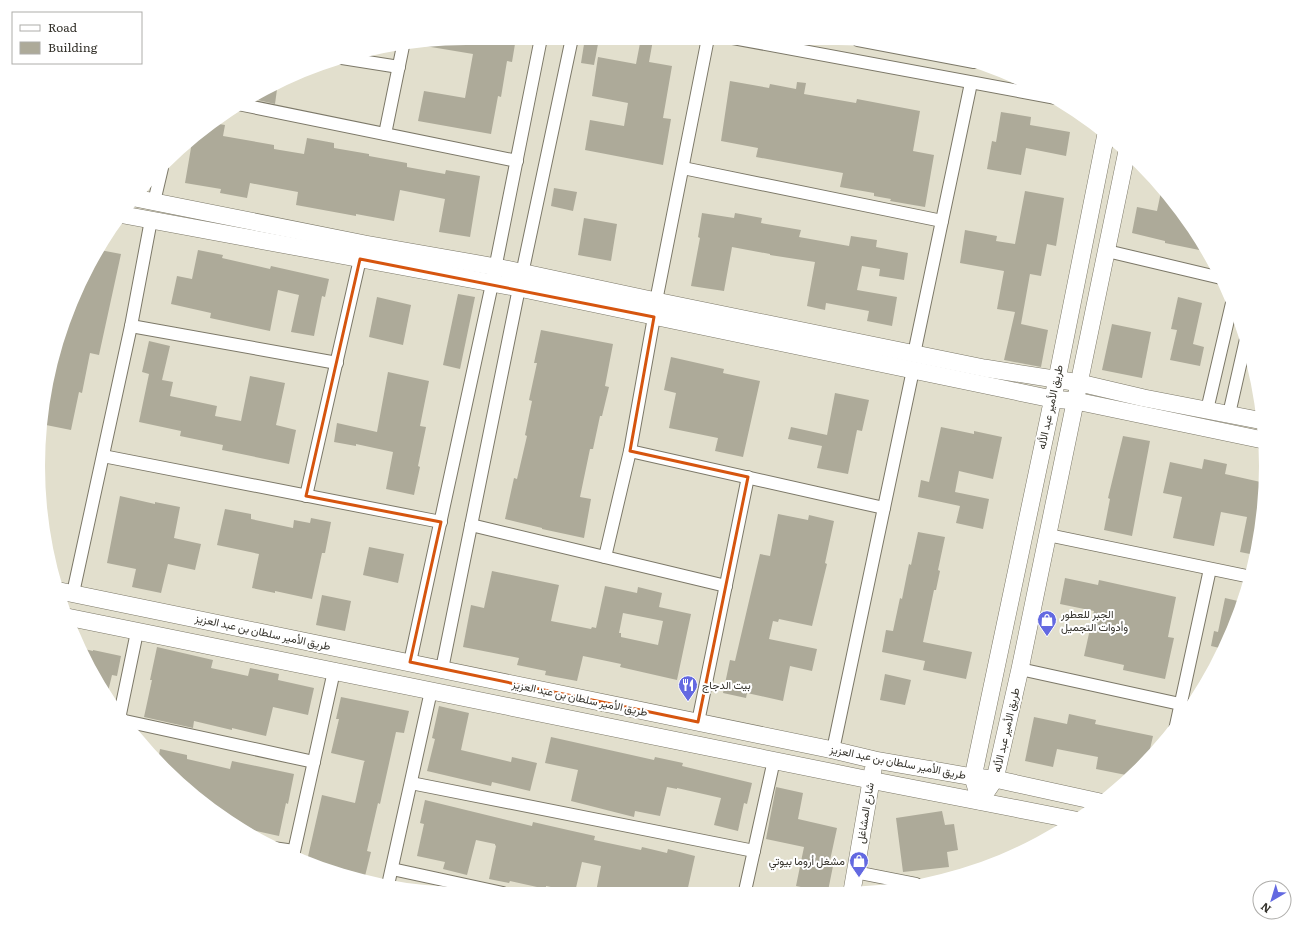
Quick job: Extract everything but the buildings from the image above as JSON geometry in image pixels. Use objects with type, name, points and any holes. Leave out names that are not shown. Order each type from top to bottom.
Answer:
[{"type":"street","points":[[410,662],[496,267],[540,45]]},
{"type":"street","points":[[442,669],[571,45]]},
{"type":"street","points":[[605,557],[630,451],[655,309],[707,45]]},
{"type":"street","points":[[770,45],[1037,95]]},
{"type":"street","points":[[385,134],[403,50]]},
{"type":"street","points":[[354,60],[399,67]]},
{"type":"street","points":[[833,750],[971,83]]},
{"type":"street","points":[[247,106],[517,161]]},
{"type":"street","name":"طريق الأمير عبد الأله","points":[[980,801],[973,777],[1057,379],[1105,140]]},
{"type":"street","name":"طريق الأمير عبد الأله","points":[[980,801],[995,779],[1020,669],[1126,158]]},
{"type":"street","points":[[683,168],[942,221]]},
{"type":"street","points":[[154,202],[160,176]]},
{"type":"street","points":[[140,199],[365,244],[496,267],[521,280],[913,362],[1052,399],[1076,401],[1258,439]]},
{"type":"street","points":[[128,216],[492,284],[521,280]]},
{"type":"street","points":[[67,592],[103,456],[131,326],[151,220]]},
{"type":"street","points":[[1106,251],[1214,277]]},
{"type":"street","points":[[306,496],[360,259]]},
{"type":"street","points":[[1207,410],[1230,312]]},
{"type":"street","points":[[131,326],[337,364]]},
{"type":"street","points":[[1229,414],[1243,351]]},
{"type":"street","points":[[913,362],[984,368],[1057,379],[1144,398],[1256,420]]},
{"type":"street","points":[[630,451],[884,508]]},
{"type":"street","points":[[103,456],[441,522]]},
{"type":"street","points":[[698,722],[748,477]]},
{"type":"street","points":[[471,525],[726,586]]},
{"type":"street","points":[[1048,534],[1245,576]]},
{"type":"street","points":[[1178,714],[1210,568]]},
{"type":"street","name":"طريق الأمير سلطان بن عبد العزيز","points":[[67,592],[410,662],[875,760],[973,777],[995,779],[1093,801]]},
{"type":"street","name":"طريق الأمير سلطان بن عبد العزيز","points":[[74,618],[870,780],[1068,819]]},
{"type":"street","points":[[121,707],[138,632]]},
{"type":"street","points":[[1020,669],[1180,704]]},
{"type":"street","points":[[294,850],[334,671]]},
{"type":"street","points":[[389,880],[431,691]]},
{"type":"street","points":[[132,723],[314,762]]},
{"type":"street","points":[[746,887],[774,760]]},
{"type":"street","name":"شارع المشاغل","points":[[853,886],[870,780],[875,760]]},
{"type":"street","points":[[411,783],[754,851]]},
{"type":"street","points":[[392,869],[475,887]]},
{"type":"street","points":[[855,872],[903,881]]},
{"type":"highlighted area","points":[[360,259],[654,317],[630,451],[748,477],[698,722],[410,662],[441,522],[306,496]]},
{"type":"place","name":"الجبر للعطور وأدوات التجميل","points":[[1047,637]]},
{"type":"place","name":"بيت الدجاج","points":[[688,702]]},
{"type":"place","name":"مشغل أروما بيوتي","points":[[859,878]]}]
